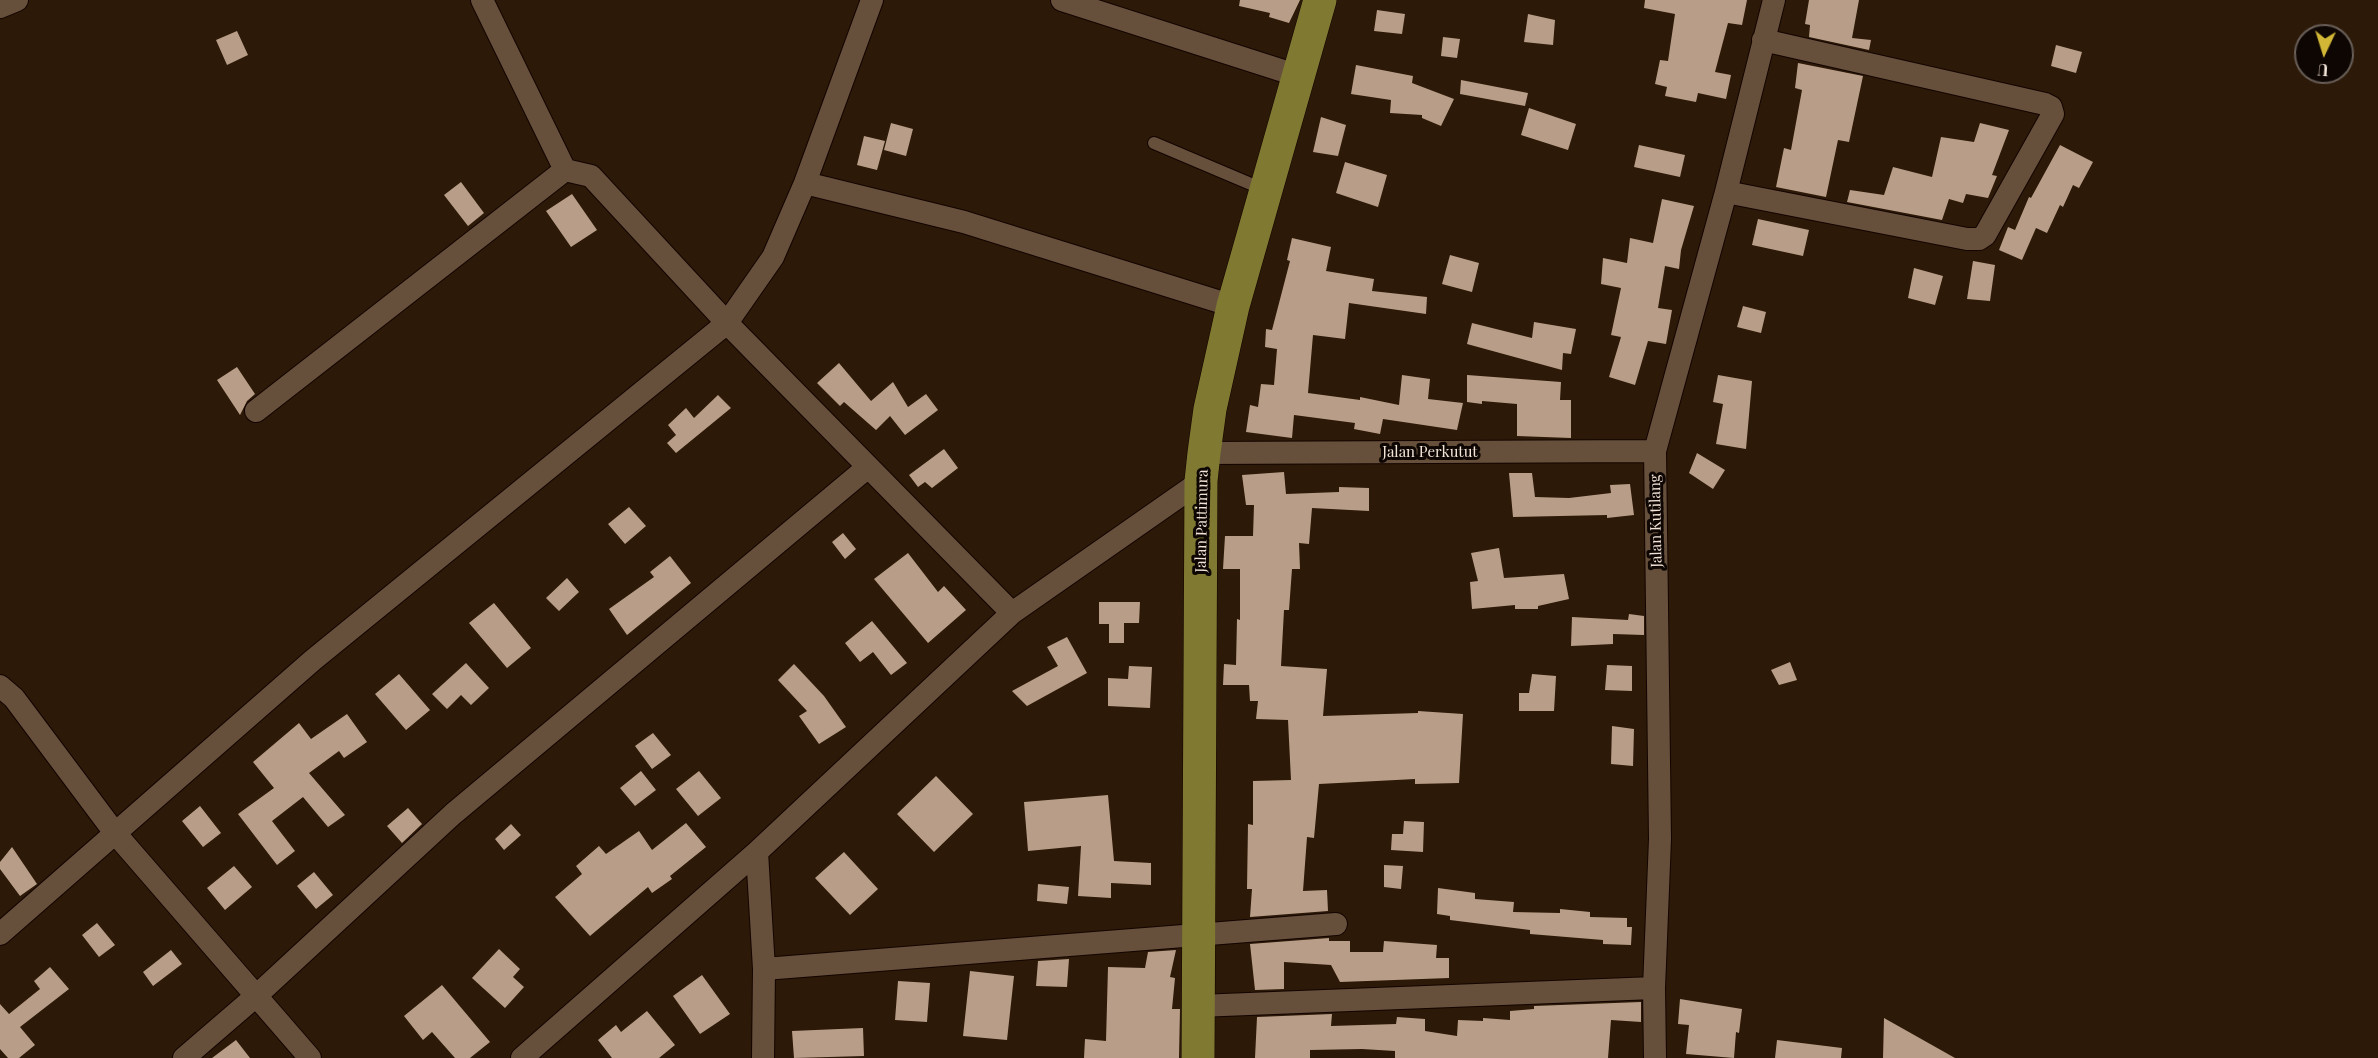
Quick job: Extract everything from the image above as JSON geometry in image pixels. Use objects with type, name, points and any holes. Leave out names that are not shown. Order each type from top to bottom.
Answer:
[{"type":"main road","name":"Jalan Pattimura","points":[[1198,1058],[1202,467],[1210,409],[1233,306],[1320,0]]},
{"type":"street","points":[[0,7],[16,0]]},
{"type":"street","points":[[482,0],[565,170]]},
{"type":"street","points":[[0,934],[313,660],[727,323],[773,257],[805,183],[872,0]]},
{"type":"street","points":[[1062,0],[1299,76]]},
{"type":"street","name":"Jalan Kutilang","points":[[1655,1058],[1654,988],[1660,839],[1655,451],[1726,192],[1762,40],[1774,0]]},
{"type":"street","points":[[1726,192],[1967,239],[1979,238],[1984,235],[2053,114],[2051,107],[2045,104],[1762,40]]},
{"type":"street","points":[[565,170],[591,176],[727,323],[1012,613]]},
{"type":"street","points":[[256,411],[565,170]]},
{"type":"street","points":[[805,183],[964,222],[1233,306]]},
{"type":"street","name":"Jalan Perkutut","points":[[1202,467],[1655,451]]},
{"type":"street","points":[[184,1058],[256,996],[453,814],[868,467]]},
{"type":"street","points":[[522,1058],[757,852],[1012,613],[1202,467]]},
{"type":"street","points":[[0,686],[14,698],[115,833],[310,1058]]},
{"type":"street","points":[[757,852],[764,969],[763,1058]]},
{"type":"street","points":[[764,969],[1336,924]]},
{"type":"street","points":[[1198,1006],[1654,988]]},
{"type":"lane","points":[[1154,143],[1266,190]]},
{"type":"building","points":[[1240,0],[1300,0],[1289,23],[1269,17],[1270,13],[1239,6]]},
{"type":"building","points":[[1645,0],[1747,0],[1742,25],[1728,23],[1715,72],[1731,75],[1726,99],[1698,93],[1696,102],[1665,96],[1667,87],[1655,84],[1660,60],[1668,61],[1675,14],[1644,8]]},
{"type":"building","points":[[1809,0],[1859,0],[1852,38],[1871,40],[1869,50],[1809,37],[1810,25],[1805,24]]},
{"type":"building","points":[[1377,10],[1405,14],[1402,34],[1374,31]]},
{"type":"building","points":[[1528,14],[1555,20],[1553,45],[1524,42]]},
{"type":"building","points":[[237,31],[248,55],[227,65],[216,40]]},
{"type":"building","points":[[1443,37],[1460,39],[1457,58],[1441,56]]},
{"type":"building","points":[[2056,45],[2082,52],[2076,73],[2051,66]]},
{"type":"building","points":[[1798,63],[1863,76],[1849,142],[1838,140],[1826,197],[1776,187],[1784,148],[1791,150],[1802,90],[1795,88]]},
{"type":"building","points":[[1356,65],[1413,76],[1412,83],[1454,99],[1441,126],[1422,118],[1422,115],[1390,113],[1391,100],[1351,94]]},
{"type":"building","points":[[1461,80],[1528,93],[1525,106],[1460,94]]},
{"type":"building","points":[[1529,108],[1576,124],[1568,150],[1521,135]]},
{"type":"building","points":[[1321,117],[1346,125],[1338,156],[1313,152]]},
{"type":"building","points":[[891,123],[913,129],[906,156],[884,150]]},
{"type":"building","points":[[1980,123],[2009,130],[1992,175],[1997,176],[1988,198],[1966,194],[1963,203],[1949,199],[1942,220],[1847,202],[1850,190],[1884,195],[1893,167],[1932,177],[1941,137],[1974,142]]},
{"type":"building","points":[[864,136],[885,141],[877,170],[857,165]]},
{"type":"building","points":[[1639,145],[1685,155],[1680,177],[1634,167]]},
{"type":"building","points":[[2060,145],[2093,162],[2079,188],[2073,185],[2063,207],[2060,205],[2047,233],[2036,228],[2022,260],[1999,250],[2008,227],[2015,230],[2029,197],[2031,198]]},
{"type":"building","points":[[1345,162],[1387,175],[1378,207],[1336,193]]},
{"type":"building","points":[[461,182],[484,213],[468,226],[444,195]]},
{"type":"building","points":[[572,194],[597,230],[571,247],[546,211]]},
{"type":"building","points":[[1662,199],[1694,206],[1681,250],[1679,269],[1665,266],[1658,308],[1672,310],[1666,344],[1648,341],[1635,385],[1609,377],[1621,337],[1611,335],[1621,288],[1601,284],[1603,258],[1627,263],[1630,238],[1653,243]]},
{"type":"building","points":[[1758,219],[1809,230],[1803,256],[1752,245]]},
{"type":"building","points":[[1292,238],[1331,247],[1326,271],[1374,279],[1372,291],[1427,297],[1426,314],[1349,303],[1345,339],[1313,335],[1308,393],[1360,400],[1360,397],[1399,405],[1402,375],[1430,379],[1428,399],[1463,403],[1457,430],[1383,419],[1380,434],[1354,429],[1355,423],[1294,415],[1292,438],[1246,432],[1250,405],[1258,407],[1261,384],[1274,385],[1277,349],[1265,347],[1266,329],[1272,330],[1290,261],[1287,260]]},
{"type":"building","points":[[1450,255],[1479,263],[1472,292],[1442,284]]},
{"type":"building","points":[[1973,261],[1995,265],[1990,301],[1967,299]]},
{"type":"building","points":[[1914,268],[1943,276],[1935,305],[1908,298]]},
{"type":"building","points":[[1743,306],[1766,312],[1761,333],[1737,327]]},
{"type":"building","points":[[1534,322],[1576,329],[1571,354],[1563,353],[1562,370],[1467,344],[1472,323],[1532,338]]},
{"type":"building","points":[[839,363],[871,401],[893,382],[908,407],[926,394],[938,410],[905,435],[890,416],[876,430],[844,402],[840,406],[817,383]]},
{"type":"building","points":[[237,367],[255,394],[247,401],[240,415],[217,380]]},
{"type":"building","points":[[1467,375],[1561,382],[1560,400],[1571,400],[1571,438],[1517,436],[1517,404],[1467,402]]},
{"type":"building","points":[[1718,375],[1752,381],[1746,449],[1716,444],[1723,404],[1713,402]]},
{"type":"building","points":[[718,395],[731,408],[676,453],[667,443],[676,435],[668,425],[686,408],[694,418]]},
{"type":"building","points":[[944,449],[958,468],[932,488],[925,482],[918,487],[909,475]]},
{"type":"building","points":[[1697,453],[1725,470],[1713,489],[1689,473]]},
{"type":"building","points":[[1284,472],[1286,494],[1339,492],[1339,487],[1369,488],[1369,511],[1312,508],[1309,544],[1299,543],[1300,569],[1292,569],[1289,610],[1284,610],[1281,666],[1327,669],[1323,716],[1418,713],[1418,711],[1463,714],[1459,783],[1415,784],[1415,779],[1319,784],[1314,838],[1307,837],[1303,891],[1327,890],[1328,911],[1250,917],[1252,889],[1247,889],[1248,824],[1253,825],[1253,781],[1291,780],[1288,720],[1256,719],[1258,701],[1250,701],[1249,685],[1223,685],[1224,664],[1236,665],[1237,619],[1240,620],[1240,569],[1223,569],[1225,536],[1253,536],[1254,505],[1246,505],[1242,475]]},
{"type":"building","points":[[1509,473],[1532,473],[1535,497],[1569,498],[1611,493],[1610,485],[1630,484],[1634,515],[1607,518],[1607,515],[1513,517]]},
{"type":"building","points":[[629,507],[646,526],[625,544],[608,524]]},
{"type":"building","points":[[843,533],[856,549],[845,559],[832,542]]},
{"type":"building","points":[[1499,548],[1504,578],[1564,574],[1569,599],[1538,606],[1538,609],[1515,609],[1515,605],[1472,609],[1470,582],[1478,581],[1471,553]]},
{"type":"building","points":[[908,553],[938,592],[944,586],[966,610],[928,643],[874,579]]},
{"type":"building","points":[[670,556],[691,583],[627,635],[609,609],[654,577],[650,572]]},
{"type":"building","points":[[567,578],[579,592],[559,611],[546,598]]},
{"type":"building","points":[[1099,602],[1140,602],[1139,623],[1124,623],[1124,643],[1109,643],[1109,624],[1099,624]]},
{"type":"building","points":[[494,603],[531,648],[507,668],[469,623]]},
{"type":"building","points":[[1629,614],[1644,616],[1644,635],[1613,634],[1613,644],[1571,646],[1572,617],[1628,620]]},
{"type":"building","points":[[872,621],[907,663],[891,675],[873,652],[860,662],[845,643]]},
{"type":"building","points":[[1067,637],[1087,673],[1027,706],[1012,691],[1058,666],[1047,647]]},
{"type":"building","points":[[1790,662],[1797,680],[1779,685],[1771,670]]},
{"type":"building","points":[[466,663],[489,688],[471,705],[461,695],[447,709],[432,694]]},
{"type":"building","points":[[794,664],[824,696],[846,727],[819,744],[799,716],[807,711],[778,680]]},
{"type":"building","points":[[1607,665],[1632,666],[1632,691],[1605,690]]},
{"type":"building","points":[[1129,666],[1152,667],[1150,708],[1108,706],[1108,678],[1128,679]]},
{"type":"building","points":[[399,674],[430,710],[406,730],[375,694]]},
{"type":"building","points":[[1532,674],[1556,676],[1554,711],[1519,711],[1519,693],[1529,693]]},
{"type":"building","points":[[347,714],[367,742],[344,758],[339,751],[309,773],[345,815],[328,827],[303,797],[272,821],[295,851],[277,865],[238,814],[274,788],[253,762],[299,723],[311,739]]},
{"type":"building","points":[[1612,726],[1634,729],[1633,766],[1611,764]]},
{"type":"building","points":[[653,733],[671,755],[652,769],[635,746]]},
{"type":"building","points":[[641,771],[656,790],[635,806],[620,788]]},
{"type":"building","points":[[699,771],[721,798],[698,816],[676,789]]},
{"type":"building","points":[[936,776],[973,814],[934,852],[897,814]]},
{"type":"building","points":[[1108,795],[1114,861],[1151,863],[1151,885],[1111,883],[1111,898],[1078,896],[1081,846],[1028,851],[1024,802]]},
{"type":"building","points":[[200,806],[221,833],[203,847],[182,821]]},
{"type":"building","points":[[408,808],[422,824],[402,843],[387,826]]},
{"type":"building","points":[[1404,821],[1424,822],[1423,852],[1391,850],[1392,834],[1403,834]]},
{"type":"building","points":[[686,823],[706,847],[670,876],[672,879],[652,893],[648,887],[590,936],[555,897],[582,874],[576,866],[599,846],[606,854],[639,831],[652,850]]},
{"type":"building","points":[[511,824],[521,835],[504,850],[495,839]]},
{"type":"building","points":[[12,847],[37,884],[20,896],[0,869],[0,862]]},
{"type":"building","points":[[844,852],[878,889],[850,915],[815,878]]},
{"type":"building","points":[[1384,865],[1403,866],[1401,889],[1384,887]]},
{"type":"building","points":[[234,866],[252,887],[225,910],[207,888]]},
{"type":"building","points":[[314,872],[333,895],[316,909],[297,886]]},
{"type":"building","points":[[1038,884],[1069,887],[1067,904],[1037,901]]},
{"type":"building","points":[[1438,888],[1475,893],[1475,899],[1514,902],[1513,912],[1560,913],[1560,909],[1590,912],[1590,917],[1627,918],[1627,927],[1632,927],[1631,945],[1603,944],[1603,940],[1530,934],[1530,930],[1450,920],[1450,916],[1437,914]]},
{"type":"building","points":[[97,923],[115,945],[99,957],[82,935]]},
{"type":"building","points":[[1329,938],[1329,941],[1350,941],[1350,952],[1383,952],[1384,941],[1437,945],[1436,958],[1449,958],[1449,978],[1340,982],[1331,965],[1284,962],[1284,989],[1255,990],[1250,944]]},
{"type":"building","points":[[499,949],[520,969],[513,977],[524,987],[505,1008],[472,978]]},
{"type":"building","points":[[171,950],[182,964],[153,986],[143,972]]},
{"type":"building","points":[[1176,950],[1170,977],[1175,978],[1172,1009],[1180,1009],[1179,1058],[1084,1058],[1085,1039],[1106,1041],[1108,967],[1145,968],[1148,952]]},
{"type":"building","points":[[1069,959],[1067,987],[1036,986],[1038,961]]},
{"type":"building","points":[[50,967],[69,989],[20,1027],[35,1045],[19,1058],[8,1058],[0,1049],[0,1004],[9,1014],[40,989],[34,981]]},
{"type":"building","points":[[970,971],[1014,976],[1007,1040],[963,1036]]},
{"type":"building","points":[[702,975],[730,1014],[700,1034],[673,996]]},
{"type":"building","points":[[898,981],[930,983],[927,1022],[895,1020]]},
{"type":"building","points":[[442,985],[490,1042],[470,1058],[455,1058],[432,1032],[423,1040],[404,1016]]},
{"type":"building","points":[[1680,999],[1742,1009],[1739,1033],[1736,1032],[1734,1058],[1686,1054],[1689,1025],[1678,1024]]},
{"type":"building","points":[[1641,1002],[1641,1022],[1611,1020],[1608,1058],[1395,1058],[1395,1051],[1362,1049],[1310,1050],[1310,1058],[1255,1058],[1257,1017],[1332,1014],[1331,1026],[1396,1024],[1397,1017],[1425,1019],[1425,1031],[1457,1036],[1458,1020],[1483,1021],[1483,1018],[1510,1020],[1510,1011],[1534,1009],[1534,1006]]},
{"type":"building","points":[[647,1011],[675,1045],[659,1058],[612,1058],[598,1040],[616,1025],[621,1032]]},
{"type":"building","points":[[1884,1018],[1955,1058],[1883,1058]]},
{"type":"building","points":[[863,1028],[864,1056],[794,1058],[792,1031]]},
{"type":"building","points":[[236,1040],[250,1058],[212,1058]]},
{"type":"building","points":[[1777,1040],[1842,1048],[1841,1058],[1775,1058]]}]
